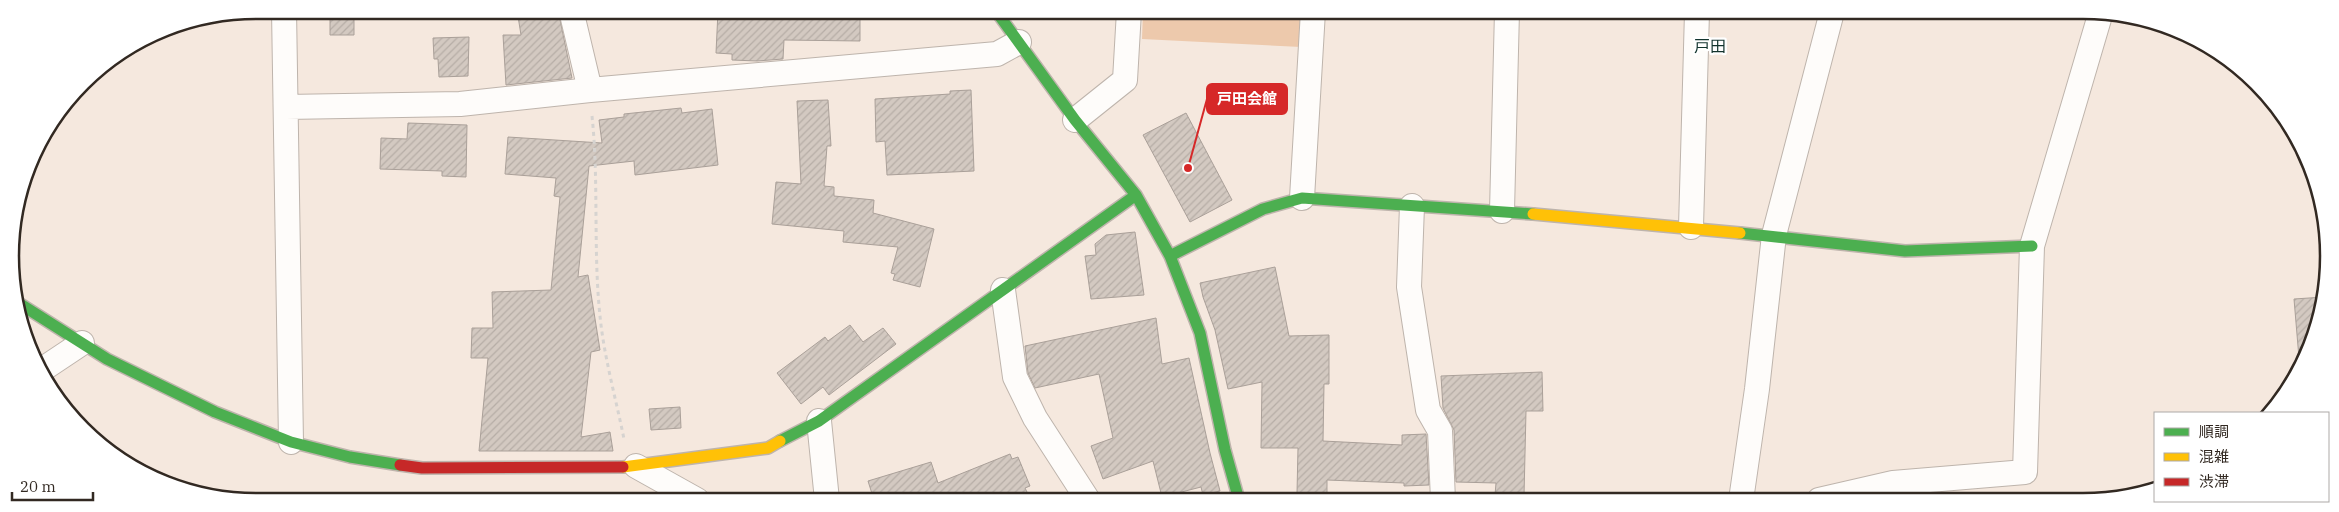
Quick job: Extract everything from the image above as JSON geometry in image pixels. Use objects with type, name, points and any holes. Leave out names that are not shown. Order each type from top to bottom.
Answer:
[{"type":"street","points":[[284,19],[291,442]]},
{"type":"street","points":[[573,19],[590,90]]},
{"type":"street","points":[[1002,19],[1075,120],[1136,195],[1170,256],[1200,334],[1225,450],[1238,493]]},
{"type":"street","points":[[1075,120],[1125,80],[1129,19]]},
{"type":"street","points":[[1302,198],[1313,19]]},
{"type":"street","points":[[1502,211],[1507,19]]},
{"type":"street","points":[[1691,227],[1697,19]]},
{"type":"street","points":[[1741,493],[1757,390],[1774,235],[1830,19]]},
{"type":"street","points":[[1848,493],[1893,482],[2025,472],[2032,246],[2099,19]]},
{"type":"street","points":[[286,108],[460,104],[590,90],[997,54],[1019,42]]},
{"type":"street","points":[[24,307],[107,359],[215,412],[291,442],[350,457],[422,468],[633,467],[768,448],[819,421],[1136,195]]},
{"type":"street","points":[[1170,256],[1263,209],[1302,198],[1502,211],[1691,227],[1905,251],[2032,246]]},
{"type":"street","points":[[1412,206],[1409,287],[1428,410],[1440,431],[1444,493]]},
{"type":"street","points":[[1003,290],[1015,377],[1035,418],[1083,493]]},
{"type":"street","points":[[46,366],[82,343]]},
{"type":"street","points":[[819,421],[826,493]]},
{"type":"street","points":[[633,467],[683,493]]},
{"type":"path","points":[[590,90],[596,151],[597,258],[600,318],[633,467]]},
{"type":"shaded area","points":[[1143,19],[1302,19],[1301,47],[1142,39]]},
{"type":"building","points":[[330,19],[354,19],[354,35],[330,35]]},
{"type":"building","points":[[518,19],[560,19],[572,78],[506,85],[503,35],[521,35]]},
{"type":"building","points":[[718,19],[860,19],[860,41],[784,40],[783,59],[732,60],[732,54],[716,53]]},
{"type":"building","points":[[469,37],[468,76],[439,77],[438,59],[434,59],[433,38]]},
{"type":"building","points":[[971,90],[974,171],[887,175],[885,141],[876,142],[875,99],[950,94],[950,91]]},
{"type":"building","points":[[828,100],[831,146],[827,146],[824,186],[834,187],[834,196],[874,200],[873,213],[934,229],[920,287],[893,280],[895,274],[891,273],[898,247],[843,242],[844,231],[772,224],[776,182],[801,184],[797,101]]},
{"type":"building","points":[[681,108],[682,113],[712,109],[718,165],[635,175],[634,161],[589,166],[578,277],[588,275],[600,350],[591,352],[581,437],[610,432],[613,451],[479,451],[488,358],[471,358],[472,328],[493,328],[492,292],[551,290],[560,197],[554,196],[556,178],[505,174],[508,137],[602,143],[599,120],[624,117],[624,114]]},
{"type":"building","points":[[1186,113],[1232,200],[1190,222],[1143,135]]},
{"type":"building","points":[[408,123],[467,125],[466,177],[442,176],[442,171],[380,169],[381,138],[407,139]]},
{"type":"building","points":[[1135,232],[1144,295],[1091,299],[1085,256],[1096,255],[1095,244],[1106,235]]},
{"type":"building","points":[[1275,267],[1289,336],[1329,335],[1329,384],[1324,384],[1323,441],[1402,445],[1402,435],[1426,434],[1429,485],[1404,486],[1404,483],[1327,480],[1327,493],[1297,493],[1298,448],[1261,448],[1262,382],[1228,389],[1215,330],[1200,283]]},
{"type":"building","points":[[2317,297],[2308,332],[2299,355],[2294,299]]},
{"type":"building","points":[[1156,318],[1162,364],[1189,358],[1220,491],[1202,493],[1201,487],[1178,493],[1161,493],[1153,461],[1103,479],[1091,446],[1113,438],[1099,374],[1035,388],[1028,373],[1025,346]]},
{"type":"building","points":[[850,325],[863,342],[883,328],[896,344],[829,395],[823,387],[801,404],[777,373],[825,337],[828,341]]},
{"type":"building","points":[[1542,372],[1543,411],[1526,411],[1524,493],[1495,493],[1496,483],[1456,482],[1454,430],[1443,408],[1441,376]]},
{"type":"building","points":[[680,407],[681,428],[651,430],[649,409]]},
{"type":"building","points":[[1010,454],[1012,459],[1018,457],[1030,486],[1025,488],[1027,492],[1025,493],[872,493],[868,481],[931,462],[938,483]]},
{"type":"traffic: fast","points":[[1002,19],[1075,120],[1136,195],[1170,256],[1200,333],[1225,450],[1237,493]]},
{"type":"traffic: fast","points":[[780,441],[819,421],[1136,195]]},
{"type":"traffic: fast","points":[[1170,256],[1263,209],[1302,198],[1533,214]]},
{"type":"traffic: fast","points":[[1740,233],[1905,251],[2032,246]]},
{"type":"traffic: fast","points":[[24,307],[107,359],[215,412],[291,442],[350,457],[400,465]]},
{"type":"traffic: slow","points":[[1533,214],[1740,233]]},
{"type":"traffic: slow","points":[[623,467],[768,448],[780,441]]},
{"type":"traffic: jam","points":[[400,465],[422,468],[623,467]]},
{"type":"place","name":"戸田会館","points":[[1188,168]]},
{"type":"district","name":"戸田","points":[[1710,46]]}]
